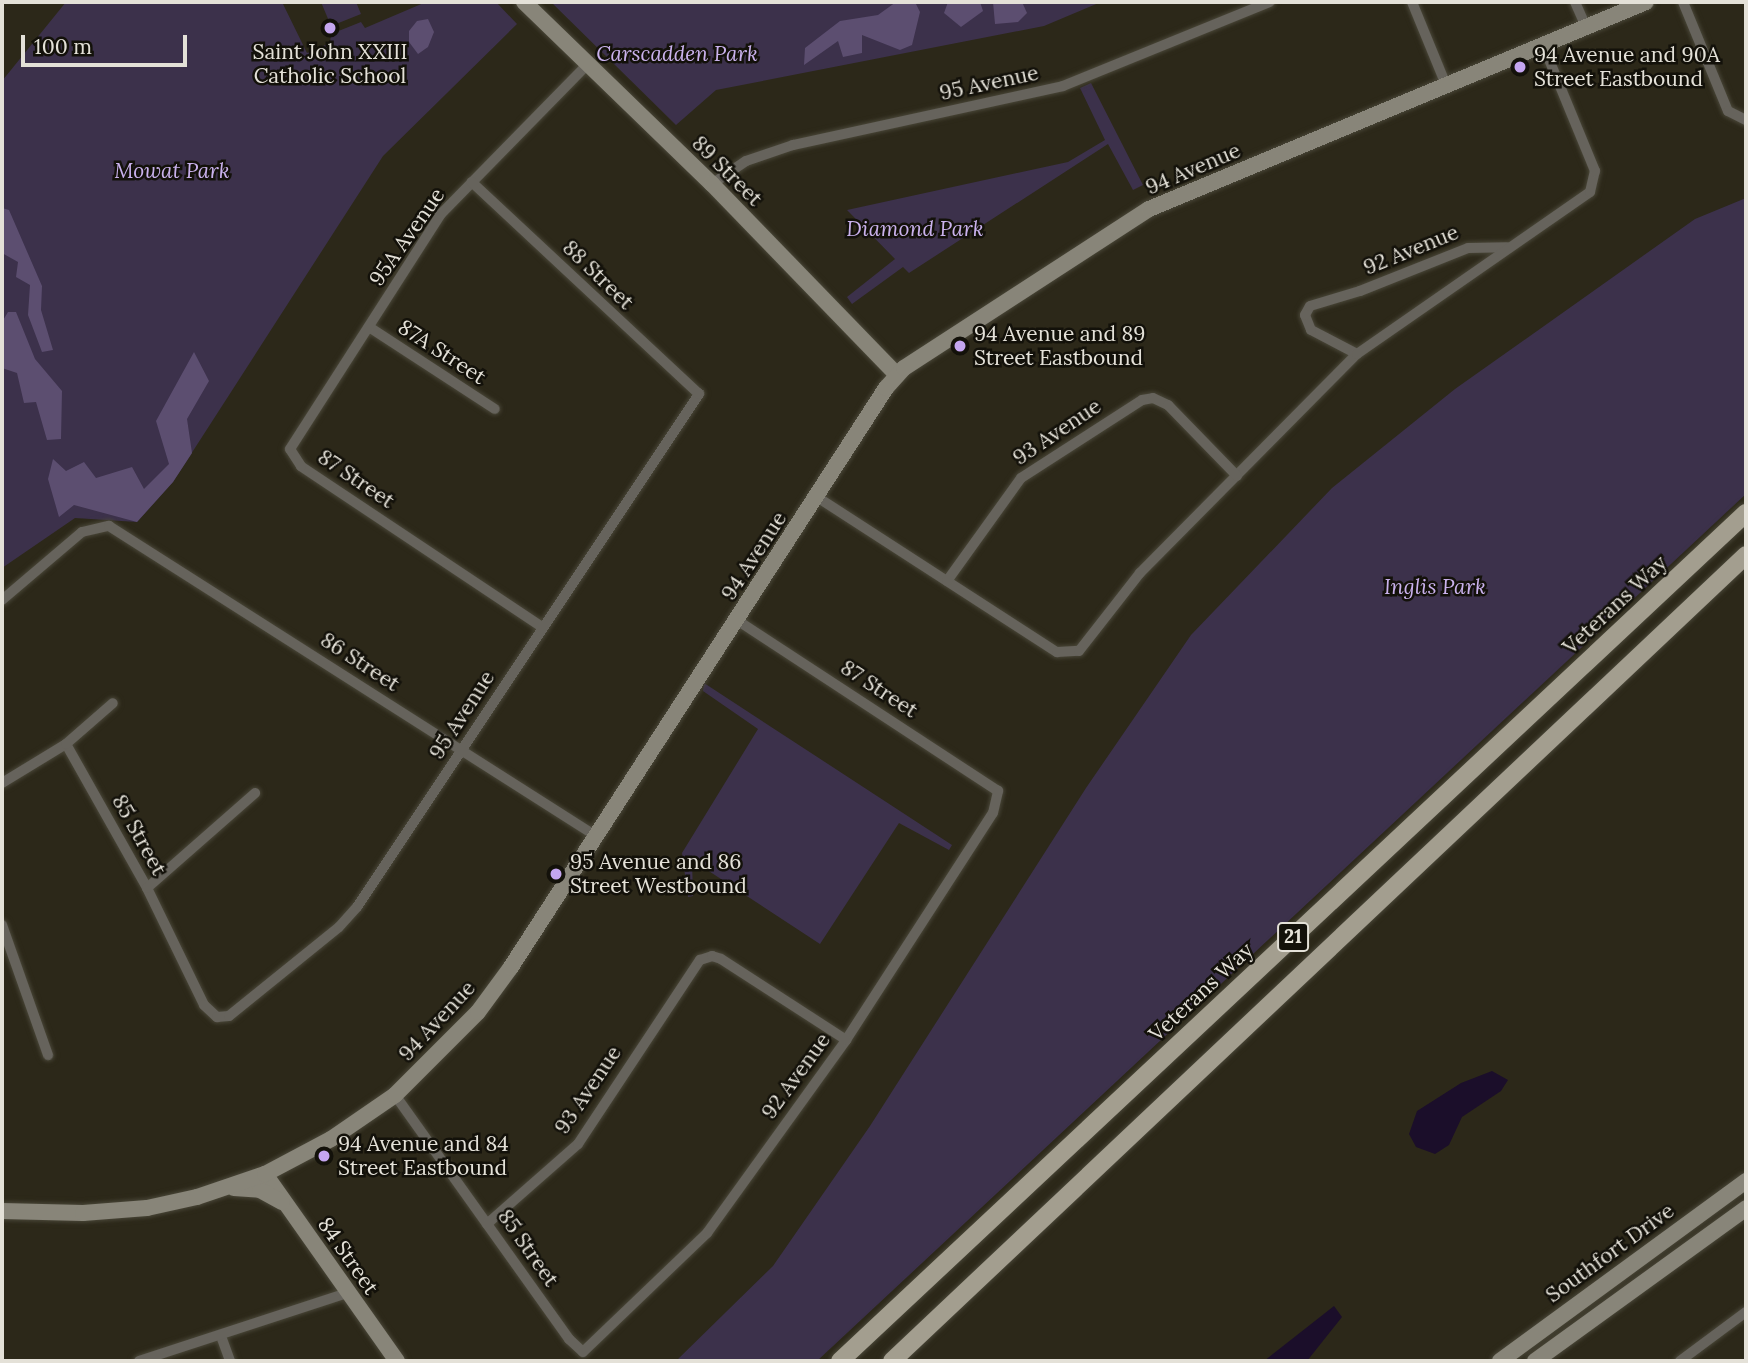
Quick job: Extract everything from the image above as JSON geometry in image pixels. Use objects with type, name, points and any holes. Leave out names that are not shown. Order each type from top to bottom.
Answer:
[{"type":"main road","name":"Veterans Way","points":[[840,1361],[1746,513]]},
{"type":"main road","name":"21","points":[[892,1361],[1746,555]]},
{"type":"street","name":"89 Street","points":[[524,2],[712,184],[896,374]]},
{"type":"street","name":"95 Avenue","points":[[712,184],[746,161],[793,145],[1063,86],[1270,2]]},
{"type":"street","points":[[1412,2],[1446,85]]},
{"type":"street","points":[[1575,2],[1586,27]]},
{"type":"street","name":"94 Avenue","points":[[2,1212],[83,1213],[147,1208],[226,1188],[265,1174],[295,1158],[396,1095],[478,1012],[737,621],[896,374],[1149,209],[1646,2]]},
{"type":"street","points":[[1683,2],[1725,105],[1742,119]]},
{"type":"street","points":[[1507,247],[1585,197],[1595,183],[1595,171],[1543,45]]},
{"type":"street","name":"95A Avenue","points":[[291,454],[293,440],[441,214],[587,65]]},
{"type":"street","name":"88 Street","points":[[472,182],[699,394]]},
{"type":"street","name":"92 Avenue","points":[[1357,354],[1311,330],[1305,316],[1310,306],[1360,291],[1474,246],[1507,247]]},
{"type":"street","name":"92 Avenue","points":[[947,581],[1057,652],[1073,654],[1088,644],[1130,583],[1357,354],[1507,247]]},
{"type":"street","name":"87A Street","points":[[369,327],[495,409]]},
{"type":"street","name":"95 Avenue","points":[[218,1017],[229,1016],[338,927],[463,750],[542,626],[699,394]]},
{"type":"street","name":"93 Avenue","points":[[947,581],[1021,478],[1137,402],[1153,398],[1168,405],[1237,476]]},
{"type":"street","name":"87 Street","points":[[291,454],[301,466],[542,626]]},
{"type":"street","points":[[817,498],[947,581]]},
{"type":"street","name":"86 Street","points":[[2,600],[82,532],[100,525],[116,529],[596,835]]},
{"type":"street","name":"87 Street","points":[[737,621],[998,792]]},
{"type":"street","points":[[2,783],[66,744],[113,703]]},
{"type":"street","name":"85 Street","points":[[66,744],[147,888],[204,1005],[218,1017]]},
{"type":"street","name":"92 Avenue","points":[[583,1352],[706,1233],[846,1040],[993,813],[998,792]]},
{"type":"street","points":[[147,888],[255,793]]},
{"type":"street","points":[[2,925],[13,948],[48,1055]]},
{"type":"street","points":[[2,954],[13,948]]},
{"type":"street","name":"93 Avenue","points":[[487,1224],[578,1144],[700,960],[712,956],[721,959],[846,1040]]},
{"type":"street","name":"85 Street","points":[[396,1095],[569,1339],[583,1352]]},
{"type":"street","points":[[226,1188],[260,1190],[284,1200],[295,1158]]},
{"type":"street","name":"84 Street","points":[[265,1174],[397,1361]]},
{"type":"street","name":"Southfort Drive","points":[[1500,1361],[1746,1181]]},
{"type":"street","name":"Southfort Drive","points":[[1535,1361],[1746,1208]]},
{"type":"street","points":[[139,1361],[347,1293]]},
{"type":"street","points":[[1680,1361],[1692,1357],[1746,1312]]},
{"type":"street","points":[[221,1336],[230,1361]]},
{"type":"green space","name":"Mowat Park","points":[[66,2],[282,2],[307,53],[330,43],[331,34],[361,22],[365,28],[426,2],[496,2],[517,24],[383,156],[173,482],[137,522],[75,518],[2,568],[2,81]]},
{"type":"green space","points":[[321,2],[356,2],[361,14],[331,26]]},
{"type":"green space","name":"Carscadden Park","points":[[551,2],[1101,2],[1044,26],[716,90],[676,125]]},
{"type":"green space","name":"Diamond Park","points":[[1091,83],[1143,185],[1133,190],[1108,144],[909,273],[903,267],[852,304],[847,297],[895,259],[847,210],[1068,162],[1105,140],[1080,88]]},
{"type":"green space","name":"Inglis Park","points":[[1746,198],[1746,494],[817,1361],[676,1361],[773,1266],[870,1126],[1086,788],[1191,635],[1332,488],[1455,389],[1695,219]]},
{"type":"green space","points":[[704,683],[952,845],[949,850],[899,823],[820,944],[692,860],[693,896],[688,897],[682,853],[758,729],[703,691]]},
{"type":"shaded area","points":[[896,2],[915,2],[920,12],[912,45],[900,50],[862,35],[862,53],[843,57],[838,41],[804,65],[805,48],[840,21],[878,15]]},
{"type":"shaded area","points":[[948,2],[980,2],[983,11],[961,27],[944,13]]},
{"type":"shaded area","points":[[993,2],[1022,2],[1027,13],[1018,22],[995,24]]},
{"type":"shaded area","points":[[428,19],[434,32],[428,47],[418,54],[409,42],[409,31],[417,21]]},
{"type":"shaded area","points":[[2,208],[9,210],[42,286],[41,310],[53,350],[42,352],[28,315],[30,285],[16,277],[18,262],[2,253]]},
{"type":"shaded area","points":[[8,312],[16,312],[35,359],[62,391],[61,439],[47,440],[36,402],[24,403],[17,373],[2,368],[2,322]]},
{"type":"shaded area","points":[[194,352],[209,381],[187,419],[192,453],[173,482],[137,522],[74,505],[59,517],[48,479],[53,459],[66,471],[84,462],[96,478],[132,467],[144,489],[169,464],[156,421]]},
{"type":"shaded area","points":[[1492,1071],[1508,1080],[1501,1091],[1462,1117],[1449,1145],[1435,1154],[1416,1147],[1409,1134],[1417,1111],[1461,1083]]},
{"type":"shaded area","points":[[1334,1306],[1342,1317],[1307,1361],[1264,1361]]},
{"type":"place","name":"Saint John XXIII Catholic School","points":[[330,28]]},
{"type":"place","name":"94 Avenue and 90A Street Eastbound","points":[[1520,67]]},
{"type":"place","name":"94 Avenue and 89 Street Eastbound","points":[[960,346]]},
{"type":"place","name":"95 Avenue and 86 Street Westbound","points":[[556,874]]},
{"type":"place","name":"94 Avenue and 84 Street Eastbound","points":[[324,1156]]}]
